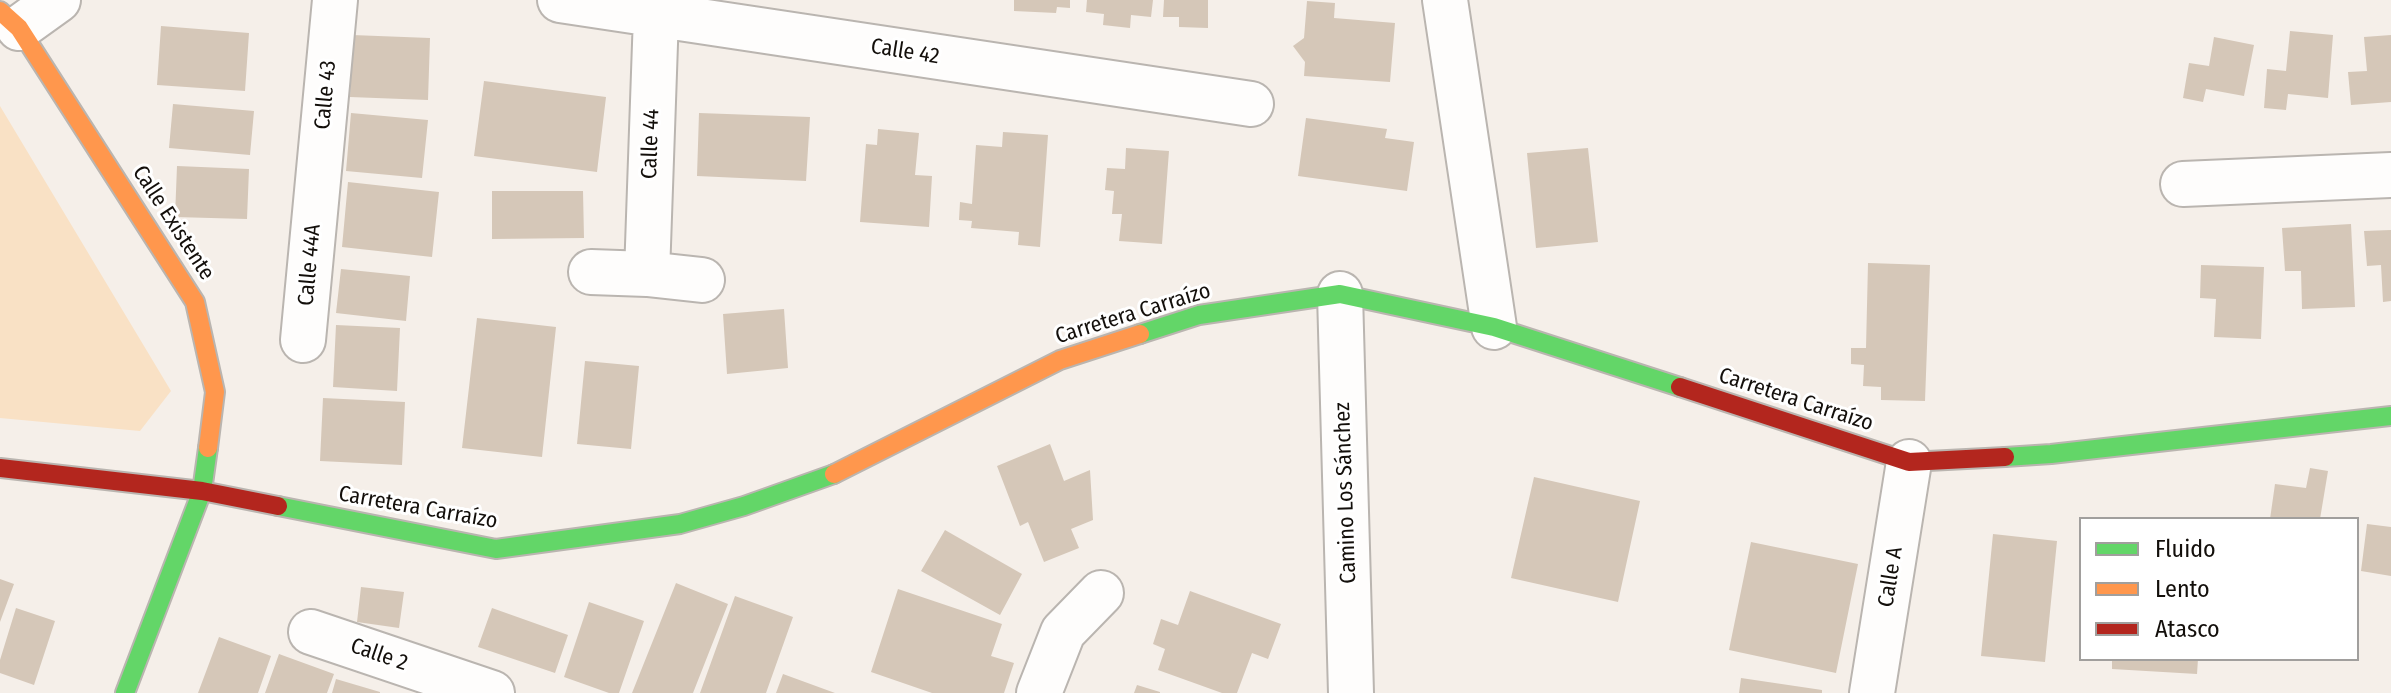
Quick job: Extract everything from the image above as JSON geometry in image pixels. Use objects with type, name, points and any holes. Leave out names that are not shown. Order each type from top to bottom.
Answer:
[{"type":"street","points":[[10,20],[58,0]]},
{"type":"street","name":"Calle 43","points":[[317,190],[335,0]]},
{"type":"street","name":"Calle 42","points":[[560,0],[1251,104]]},
{"type":"street","points":[[1445,0],[1494,327]]},
{"type":"street","name":"Calle 44","points":[[647,274],[656,15]]},
{"type":"street","name":"Calle Existente","points":[[10,20],[195,302],[215,392],[202,491],[125,693]]},
{"type":"street","points":[[2183,184],[2391,175]]},
{"type":"street","name":"Calle 44A","points":[[303,340],[317,190]]},
{"type":"street","points":[[591,272],[702,280]]},
{"type":"street","name":"Carretera Carraízo","points":[[0,468],[202,491],[496,549],[680,524],[744,506],[837,473],[1060,360],[1199,315],[1340,294],[1494,327],[1909,462],[2051,454],[2391,416]]},
{"type":"street","name":"Camino Los Sánchez","points":[[1340,294],[1351,693]]},
{"type":"street","name":"Calle A","points":[[1872,693],[1909,462]]},
{"type":"street","points":[[1039,693],[1063,632],[1101,593]]},
{"type":"street","name":"Calle 2","points":[[311,632],[492,693]]},
{"type":"shaded area","points":[[0,106],[171,391],[140,431],[0,418]]},
{"type":"building","points":[[1014,0],[1070,0],[1070,8],[1057,7],[1056,13],[1014,11]]},
{"type":"building","points":[[1087,0],[1153,0],[1151,17],[1131,15],[1130,28],[1103,25],[1104,14],[1086,12]]},
{"type":"building","points":[[1164,0],[1208,0],[1208,28],[1179,27],[1179,17],[1163,17]]},
{"type":"building","points":[[1307,1],[1335,3],[1334,18],[1395,23],[1390,82],[1304,76],[1305,62],[1293,46],[1304,38]]},
{"type":"building","points":[[161,26],[249,33],[245,91],[157,85]]},
{"type":"building","points":[[2290,31],[2333,35],[2328,98],[2288,94],[2286,110],[2264,108],[2267,69],[2286,71]]},
{"type":"building","points":[[352,35],[430,38],[428,100],[350,97]]},
{"type":"building","points":[[2391,35],[2391,102],[2351,105],[2348,72],[2367,71],[2364,37]]},
{"type":"building","points":[[2214,37],[2254,45],[2244,96],[2206,89],[2203,102],[2183,98],[2189,63],[2209,66]]},
{"type":"building","points":[[484,81],[606,97],[597,172],[474,156]]},
{"type":"building","points":[[173,104],[254,111],[250,155],[169,148]]},
{"type":"building","points":[[351,113],[428,120],[422,178],[346,171]]},
{"type":"building","points":[[699,113],[810,117],[806,181],[697,176]]},
{"type":"building","points":[[1306,118],[1387,129],[1385,138],[1414,142],[1407,191],[1298,176]]},
{"type":"building","points":[[878,129],[919,133],[915,175],[932,176],[929,227],[860,222],[866,144],[877,145]]},
{"type":"building","points":[[1003,132],[1048,135],[1040,247],[1018,245],[1019,232],[971,228],[972,221],[959,220],[960,202],[972,204],[976,145],[1002,147]]},
{"type":"building","points":[[1126,148],[1169,151],[1162,244],[1119,241],[1122,214],[1112,214],[1114,191],[1105,190],[1107,168],[1125,169]]},
{"type":"building","points":[[1588,148],[1598,242],[1536,248],[1527,153]]},
{"type":"building","points":[[177,166],[249,169],[247,219],[175,217]]},
{"type":"building","points":[[348,182],[439,192],[432,257],[342,247]]},
{"type":"building","points":[[492,191],[583,191],[584,238],[492,239]]},
{"type":"building","points":[[2351,224],[2355,307],[2302,309],[2301,271],[2285,271],[2282,228]]},
{"type":"building","points":[[2391,230],[2391,301],[2383,302],[2381,265],[2367,266],[2364,231]]},
{"type":"building","points":[[1868,263],[1930,265],[1925,401],[1881,400],[1881,387],[1863,386],[1864,365],[1851,364],[1851,348],[1866,348]]},
{"type":"building","points":[[2201,265],[2264,267],[2261,339],[2214,337],[2216,299],[2200,298]]},
{"type":"building","points":[[341,269],[410,276],[406,321],[336,313]]},
{"type":"building","points":[[784,309],[788,368],[727,374],[723,314]]},
{"type":"building","points":[[477,318],[556,327],[542,457],[462,448]]},
{"type":"building","points":[[336,325],[400,328],[397,391],[333,387]]},
{"type":"building","points":[[585,361],[639,366],[631,449],[577,444]]},
{"type":"building","points":[[323,398],[405,402],[402,465],[320,461]]},
{"type":"building","points":[[1050,444],[1064,481],[1090,470],[1093,520],[1071,529],[1079,548],[1044,562],[1028,522],[1020,526],[997,466]]},
{"type":"building","points":[[2310,468],[2328,471],[2320,517],[2270,517],[2275,484],[2306,488]]},
{"type":"building","points":[[1534,477],[1640,501],[1618,602],[1511,578]]},
{"type":"building","points":[[2367,524],[2391,527],[2391,576],[2361,571]]},
{"type":"building","points":[[945,530],[1022,574],[1000,615],[921,571]]},
{"type":"building","points":[[1993,534],[2057,541],[2045,662],[1981,656]]},
{"type":"building","points":[[1751,542],[1858,564],[1836,673],[1729,650]]},
{"type":"building","points":[[0,579],[14,584],[0,622]]},
{"type":"building","points":[[676,583],[728,604],[693,693],[632,693]]},
{"type":"building","points":[[361,587],[404,592],[399,628],[357,622]]},
{"type":"building","points":[[898,589],[1002,624],[991,656],[1014,663],[1004,693],[932,693],[871,672]]},
{"type":"building","points":[[1190,591],[1281,624],[1268,659],[1252,653],[1237,693],[1222,693],[1158,670],[1165,649],[1153,644],[1161,619],[1178,625]]},
{"type":"building","points":[[735,596],[793,617],[766,693],[700,693]]},
{"type":"building","points":[[589,602],[644,621],[619,693],[609,693],[564,677]]},
{"type":"building","points":[[16,608],[55,621],[34,685],[0,673],[0,660]]},
{"type":"building","points":[[492,608],[568,635],[555,673],[478,647]]},
{"type":"building","points":[[219,637],[271,656],[258,693],[198,693]]},
{"type":"building","points":[[279,654],[334,674],[327,693],[265,693]]},
{"type":"building","points":[[2112,661],[2198,661],[2197,674],[2112,669]]},
{"type":"building","points":[[783,674],[835,693],[776,693]]},
{"type":"building","points":[[1741,678],[1822,690],[1822,693],[1739,693]]},
{"type":"building","points":[[336,679],[380,692],[380,693],[332,693]]},
{"type":"building","points":[[1137,685],[1160,692],[1160,693],[1134,693]]},
{"type":"traffic: fast","points":[[1140,334],[1199,315],[1340,294],[1494,327],[1680,387]]},
{"type":"traffic: fast","points":[[2005,457],[2391,416]]},
{"type":"traffic: fast","points":[[125,693],[202,491],[208,448]]},
{"type":"traffic: fast","points":[[278,506],[496,549],[680,524],[744,506],[834,474]]},
{"type":"traffic: slow","points":[[0,11],[19,28],[195,302],[215,392],[208,448]]},
{"type":"traffic: slow","points":[[834,474],[1060,360],[1140,334]]},
{"type":"traffic: jam","points":[[1680,387],[1909,462],[2005,457]]},
{"type":"traffic: jam","points":[[0,468],[202,491],[278,506]]}]
